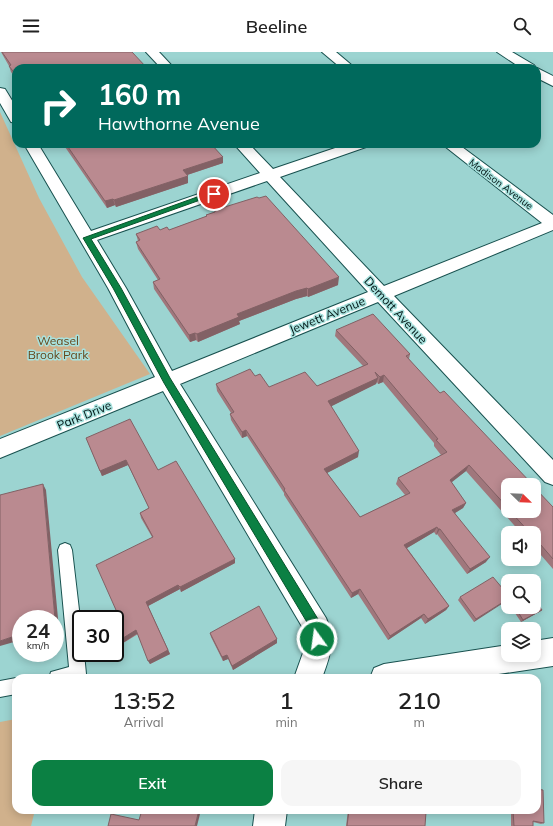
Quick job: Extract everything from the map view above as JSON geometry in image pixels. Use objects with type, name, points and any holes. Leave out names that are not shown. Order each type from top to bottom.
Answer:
[{"type":"street","points":[[152,52],[164,64]]},
{"type":"street","points":[[328,52],[344,64]]},
{"type":"street","points":[[503,52],[523,64]]},
{"type":"street","points":[[541,74],[552,81]]},
{"type":"street","points":[[541,84],[552,81]]},
{"type":"street","points":[[0,92],[12,112]]},
{"type":"street","points":[[33,148],[117,288],[167,380],[317,627],[318,650],[309,674]]},
{"type":"street","name":"Demott Avenue","points":[[245,148],[380,294],[553,475]]},
{"type":"street","points":[[87,238],[349,148]]},
{"type":"street","name":"Madison Avenue","points":[[454,148],[553,224]]},
{"type":"street","name":"Jewett Avenue","points":[[167,380],[553,224]]},
{"type":"street","name":"Park Drive","points":[[0,449],[167,380]]},
{"type":"street","points":[[541,654],[553,652]]},
{"type":"street","points":[[410,674],[501,660]]},
{"type":"street","points":[[269,826],[271,814]]},
{"type":"lane","points":[[65,550],[79,674]]},
{"type":"lane","points":[[0,689],[12,687]]},
{"type":"green space","name":"Weasel Brook Park","points":[[0,112],[12,138],[12,148],[16,148],[39,198],[82,277],[150,374],[0,436]]},
{"type":"green space","points":[[12,720],[12,814],[34,814],[31,826],[0,826],[0,722]]},
{"type":"building","points":[[2,52],[132,52],[143,64],[12,64],[12,70],[9,66],[11,65]]},
{"type":"building","points":[[69,148],[215,148],[223,157],[183,170],[188,176],[114,200],[105,201]]},
{"type":"building","points":[[266,196],[339,277],[308,289],[296,291],[237,314],[239,317],[197,334],[195,333],[189,335],[153,282],[160,279],[136,242],[140,240],[136,234],[157,226],[160,230],[167,227],[169,230],[207,216],[206,215],[215,212],[215,210],[257,197],[259,198]]},
{"type":"building","points":[[373,314],[410,354],[406,356],[440,393],[444,391],[526,478],[501,478],[501,500],[469,465],[450,480],[466,503],[452,510],[490,557],[470,569],[437,527],[404,545],[449,606],[428,619],[424,614],[390,636],[360,589],[352,593],[246,430],[242,432],[230,414],[234,412],[216,384],[250,369],[255,376],[260,374],[269,387],[305,372],[317,386],[368,364],[336,330]],"holes":[[[375,372],[380,377],[384,375],[438,439],[436,440],[447,452],[398,478],[410,493],[360,517],[324,469],[359,451],[328,401],[378,378]]]},
{"type":"building","points":[[130,419],[158,470],[176,461],[235,559],[180,587],[178,585],[146,602],[168,650],[148,661],[136,630],[124,637],[124,610],[116,610],[96,565],[153,537],[140,513],[149,508],[126,460],[100,471],[86,438]]},
{"type":"building","points":[[43,484],[54,610],[12,610],[12,637],[0,641],[0,495]]},
{"type":"building","points":[[541,494],[553,507],[553,559],[541,545],[541,526],[524,526],[516,518],[541,518]]},
{"type":"building","points":[[493,577],[501,587],[501,603],[476,619],[460,597]]},
{"type":"building","points":[[259,606],[277,639],[232,666],[227,655],[222,657],[210,633]]},
{"type":"building","points":[[519,614],[534,614],[523,620]]},
{"type":"building","points":[[541,790],[543,790],[544,823],[533,821],[533,826],[514,826],[513,814],[541,814]]},
{"type":"building","points":[[111,814],[139,820],[141,814],[198,814],[195,826],[108,826]]},
{"type":"building","points":[[348,814],[426,814],[425,826],[347,826]]},
{"type":"route","points":[[214,194],[87,238],[117,288],[167,380],[317,627],[317,639]]}]
